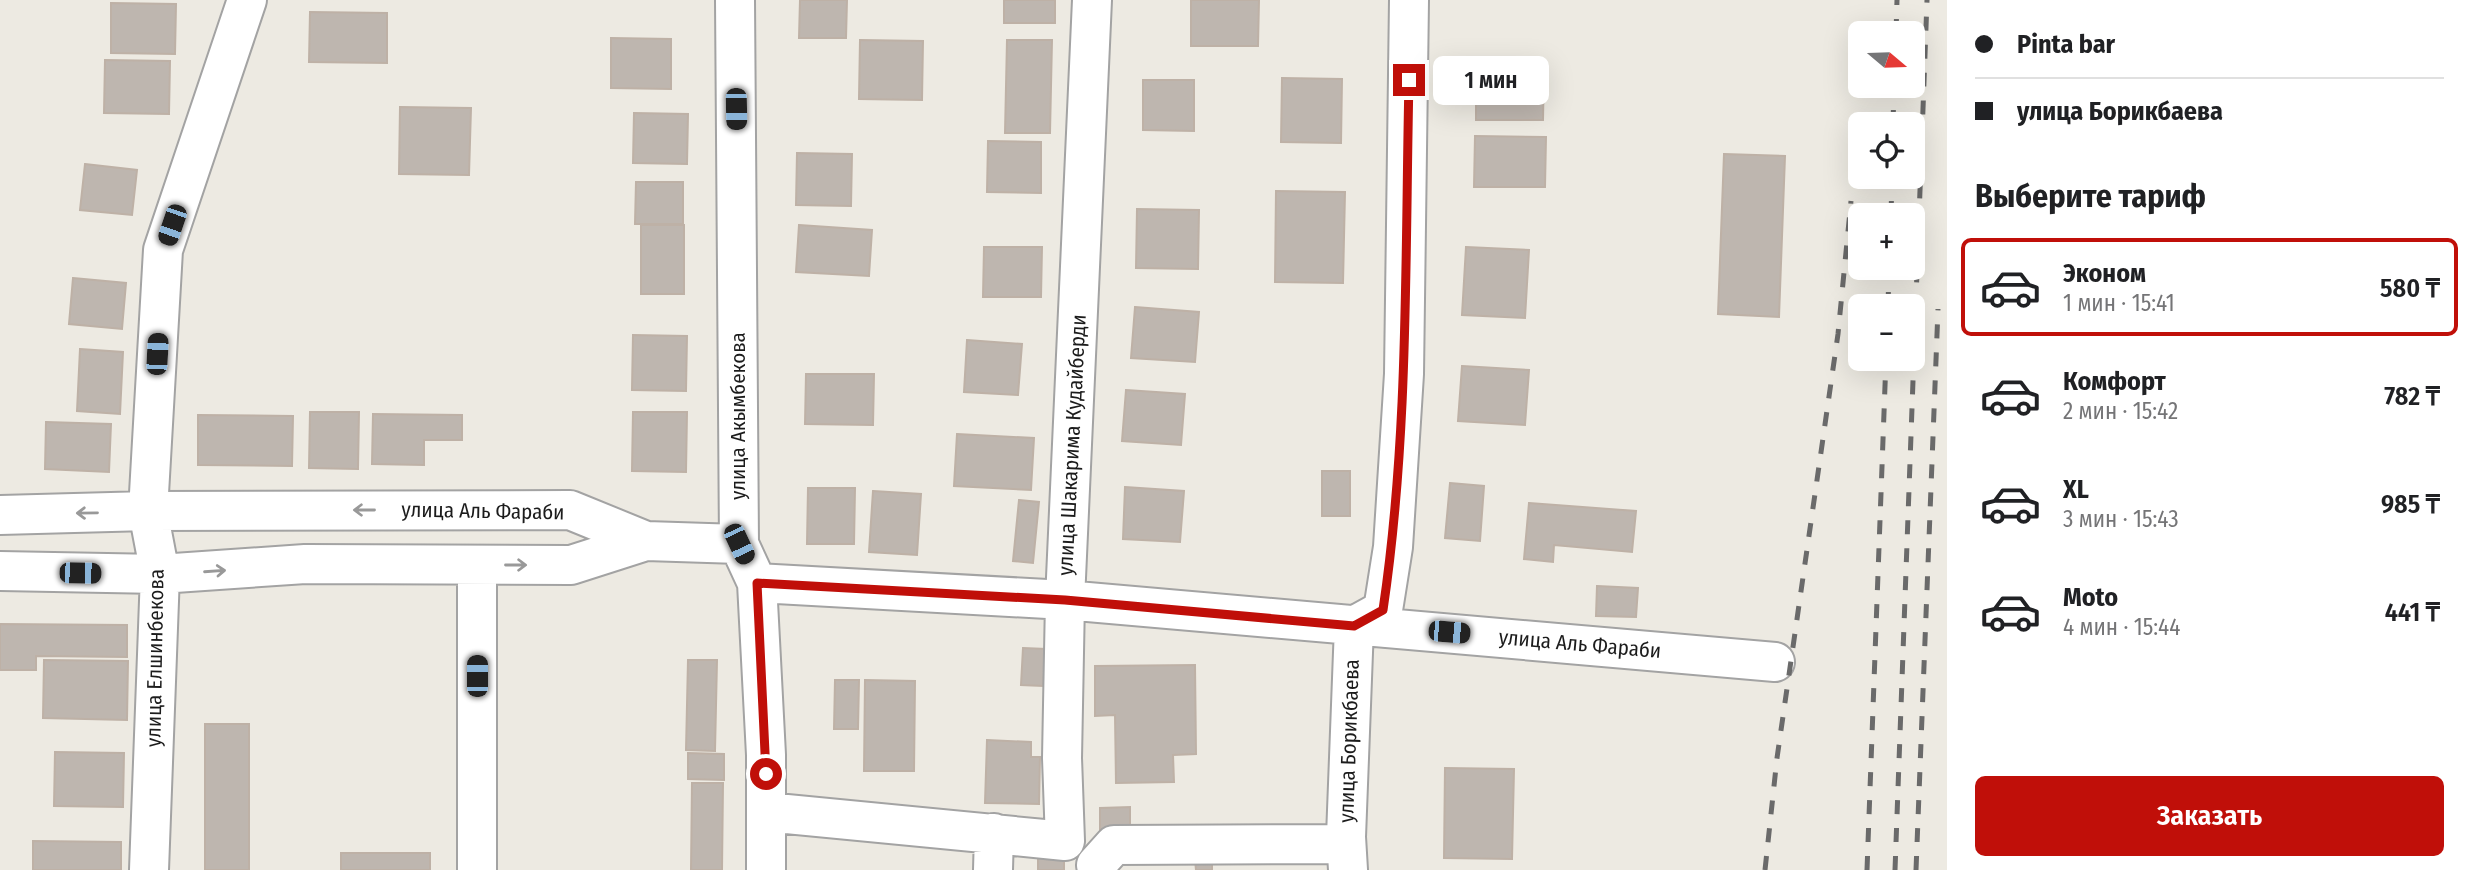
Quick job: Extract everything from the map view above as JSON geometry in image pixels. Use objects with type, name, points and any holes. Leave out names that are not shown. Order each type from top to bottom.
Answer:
[{"type":"street","name":"улица Елшинбекова","points":[[149,870],[160,574],[148,511],[163,250],[247,0]]},
{"type":"street","name":"улица Акымбекова","points":[[735,0],[739,544],[757,583],[766,755],[766,870]]},
{"type":"street","name":"улица Шакарима Кудайберди","points":[[1065,841],[1062,758],[1065,600],[1091,0]]},
{"type":"street","points":[[1354,626],[1383,610],[1392,547],[1404,374],[1409,0]]},
{"type":"street","name":"улица Аль Фараби","points":[[0,515],[148,511],[569,510],[646,541]]},
{"type":"street","points":[[0,571],[160,574],[305,564],[571,565],[646,541],[739,544]]},
{"type":"street","points":[[477,565],[477,870]]},
{"type":"street","name":"улица Аль Фараби","points":[[757,583],[1065,600],[1354,626],[1422,629],[1774,662]]},
{"type":"street","name":"улица Борикбаева","points":[[1347,857],[1354,626]]},
{"type":"street","points":[[766,812],[994,851],[1065,841],[1096,867],[1114,845],[1347,857]]},
{"type":"building","points":[[800,0],[847,0],[846,38],[799,38]]},
{"type":"building","points":[[1004,0],[1055,0],[1055,23],[1004,23]]},
{"type":"building","points":[[1191,0],[1259,0],[1258,46],[1191,46]]},
{"type":"building","points":[[111,3],[176,4],[175,54],[111,53]]},
{"type":"building","points":[[310,12],[387,13],[387,63],[309,62]]},
{"type":"building","points":[[611,38],[671,39],[671,89],[611,88]]},
{"type":"building","points":[[860,40],[923,41],[922,100],[859,99]]},
{"type":"building","points":[[1007,40],[1052,40],[1050,133],[1005,133]]},
{"type":"building","points":[[105,60],[170,61],[169,114],[104,113]]},
{"type":"building","points":[[1476,65],[1544,65],[1543,120],[1476,120]]},
{"type":"building","points":[[1282,78],[1342,79],[1341,143],[1281,142]]},
{"type":"building","points":[[1143,80],[1194,80],[1194,131],[1143,130]]},
{"type":"building","points":[[400,107],[471,108],[469,175],[399,174]]},
{"type":"building","points":[[634,113],[688,114],[687,164],[633,163]]},
{"type":"building","points":[[1475,136],[1546,137],[1545,187],[1474,187]]},
{"type":"building","points":[[988,141],[1041,142],[1041,193],[987,192]]},
{"type":"building","points":[[797,153],[852,154],[851,206],[796,205]]},
{"type":"building","points":[[1724,154],[1785,156],[1779,317],[1718,314]]},
{"type":"building","points":[[85,164],[137,170],[132,215],[80,210]]},
{"type":"building","points":[[636,182],[683,182],[683,224],[635,224]]},
{"type":"building","points":[[1276,191],[1345,192],[1343,283],[1275,282]]},
{"type":"building","points":[[1137,209],[1199,210],[1198,269],[1136,268]]},
{"type":"building","points":[[641,225],[684,225],[684,294],[641,294]]},
{"type":"building","points":[[799,225],[872,230],[869,276],[796,272]]},
{"type":"building","points":[[984,247],[1042,247],[1041,297],[983,297]]},
{"type":"building","points":[[1466,247],[1529,250],[1525,318],[1462,315]]},
{"type":"building","points":[[73,278],[126,283],[122,329],[69,324]]},
{"type":"building","points":[[1135,307],[1199,312],[1195,362],[1131,358]]},
{"type":"building","points":[[633,335],[687,336],[686,391],[632,390]]},
{"type":"building","points":[[967,340],[1022,344],[1018,395],[964,392]]},
{"type":"building","points":[[80,349],[123,352],[120,414],[77,411]]},
{"type":"building","points":[[1462,366],[1529,370],[1525,425],[1458,421]]},
{"type":"building","points":[[806,374],[874,374],[873,425],[805,424]]},
{"type":"building","points":[[1126,390],[1185,394],[1181,445],[1122,441]]},
{"type":"building","points":[[310,412],[359,412],[358,469],[309,468]]},
{"type":"building","points":[[633,412],[687,412],[686,472],[632,471]]},
{"type":"building","points":[[373,414],[462,415],[462,440],[424,440],[424,465],[372,464]]},
{"type":"building","points":[[198,415],[293,416],[292,466],[198,465]]},
{"type":"building","points":[[46,422],[111,424],[109,472],[45,469]]},
{"type":"building","points":[[957,434],[1034,438],[1031,490],[954,486]]},
{"type":"building","points":[[1322,471],[1350,471],[1350,516],[1322,516]]},
{"type":"building","points":[[1450,483],[1484,486],[1480,541],[1445,538]]},
{"type":"building","points":[[1125,487],[1184,491],[1180,542],[1123,539]]},
{"type":"building","points":[[808,488],[855,488],[854,544],[807,544]]},
{"type":"building","points":[[873,491],[921,494],[917,555],[869,552]]},
{"type":"building","points":[[1019,500],[1039,502],[1033,563],[1013,561]]},
{"type":"building","points":[[1529,503],[1636,511],[1632,552],[1554,545],[1553,562],[1524,559]]},
{"type":"building","points":[[1597,586],[1638,588],[1636,617],[1596,616]]},
{"type":"building","points":[[0,624],[127,625],[127,657],[36,656],[36,670],[0,670]]},
{"type":"building","points":[[1023,648],[1046,649],[1043,686],[1021,685]]},
{"type":"building","points":[[44,660],[128,661],[127,720],[43,718]]},
{"type":"building","points":[[688,660],[717,660],[715,751],[686,750]]},
{"type":"building","points":[[1195,665],[1196,754],[1173,755],[1174,782],[1116,783],[1115,715],[1095,716],[1095,666]]},
{"type":"building","points":[[835,680],[859,680],[858,729],[834,729]]},
{"type":"building","points":[[865,680],[915,681],[914,771],[864,771]]},
{"type":"building","points":[[205,724],[249,724],[249,870],[205,870]]},
{"type":"building","points":[[987,740],[1031,742],[1031,757],[1040,757],[1039,804],[985,803]]},
{"type":"building","points":[[55,752],[124,753],[123,807],[54,806]]},
{"type":"building","points":[[688,753],[724,754],[724,780],[688,779]]},
{"type":"building","points":[[1445,768],[1514,769],[1512,859],[1444,858]]},
{"type":"building","points":[[692,783],[723,783],[722,870],[691,870]]},
{"type":"building","points":[[1130,807],[1130,833],[1100,834],[1100,808]]},
{"type":"building","points":[[33,841],[121,842],[121,870],[33,870]]},
{"type":"building","points":[[341,853],[430,853],[430,870],[341,870]]},
{"type":"building","points":[[1038,856],[1064,856],[1064,870],[1038,870]]},
{"type":"building","points":[[1195,859],[1212,859],[1212,870],[1196,870]]},
{"type":"railway","points":[[1896,21],[1897,0]]},
{"type":"railway","points":[[1895,870],[1927,0]]},
{"type":"railway","points":[[1893,112],[1894,98]]},
{"type":"railway","points":[[1891,203],[1892,189]]},
{"type":"railway","points":[[1765,870],[1777,758],[1838,334],[1851,201]]},
{"type":"railway","points":[[1888,294],[1889,280]]},
{"type":"railway","points":[[1916,870],[1938,309]]},
{"type":"railway","points":[[1867,870],[1886,371]]},
{"type":"route","points":[[766,774],[757,583],[1065,600],[1354,626],[1383,610],[1392,547],[1404,374],[1409,80]]}]
